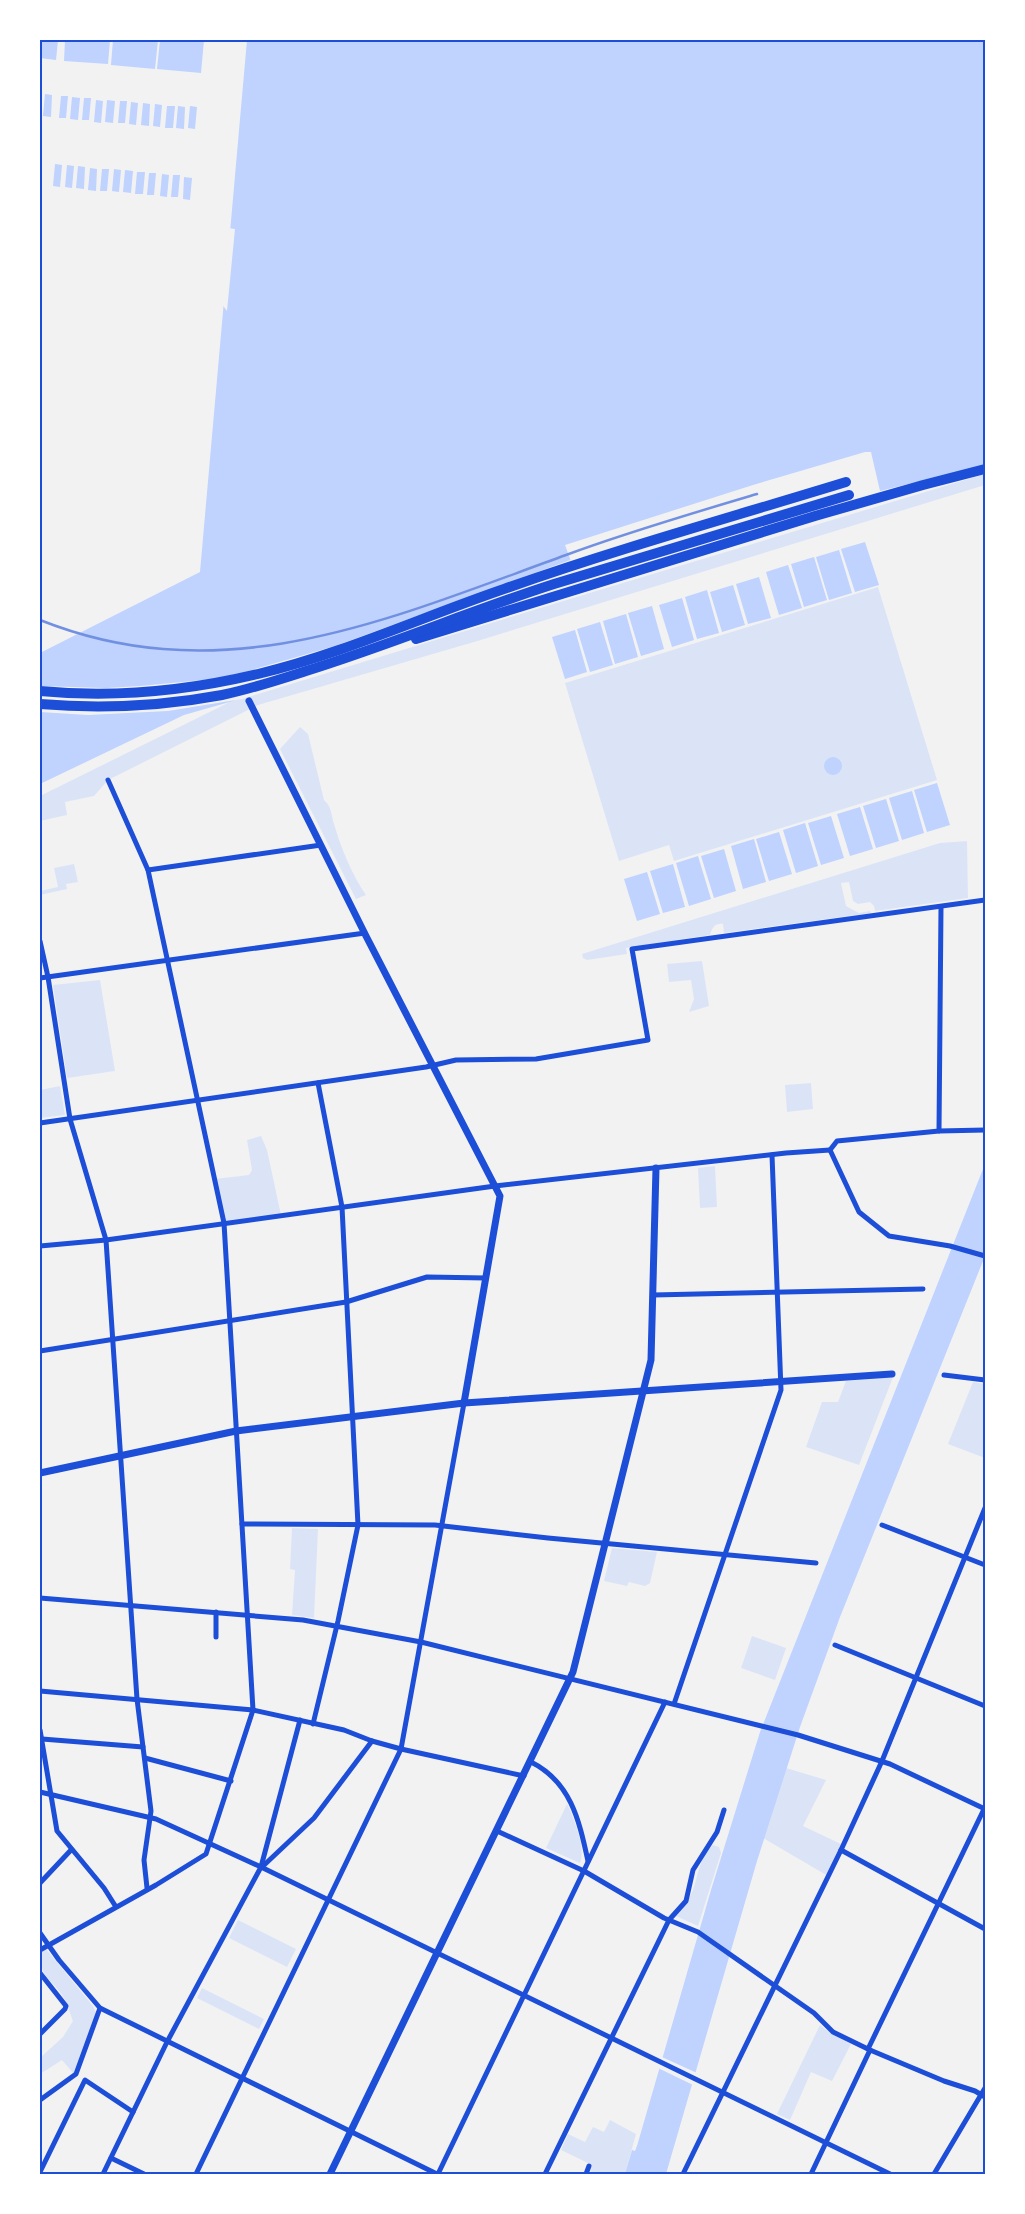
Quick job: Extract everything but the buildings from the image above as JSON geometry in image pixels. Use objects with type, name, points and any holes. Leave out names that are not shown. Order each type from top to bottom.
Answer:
[{"type":"highway","points":[[354,656],[432,635],[923,484],[985,470]]},
{"type":"highway","points":[[40,692],[110,693],[148,691],[220,682],[259,674],[353,644],[504,588],[846,482]]},
{"type":"highway","points":[[40,704],[111,706],[187,700],[260,686],[354,656],[508,599],[656,552],[849,495]]},
{"type":"street","points":[[196,2174],[401,1749],[500,1206],[500,1196],[249,701]]},
{"type":"street","points":[[44,1947],[206,1854],[253,1710],[224,1223],[148,870],[108,780]]},
{"type":"street","points":[[148,870],[321,844]]},
{"type":"street","points":[[40,1123],[434,1066],[456,1060],[536,1059],[648,1040],[632,949],[872,914],[985,900]]},
{"type":"street","points":[[939,1131],[941,906]]},
{"type":"street","points":[[40,978],[365,933]]},
{"type":"street","points":[[40,941],[48,977],[70,1119],[106,1240],[137,1699],[154,1818],[144,1860],[148,1888]]},
{"type":"street","points":[[313,1724],[337,1626],[358,1525],[351,1416],[342,1207],[318,1083]]},
{"type":"street","points":[[40,1246],[106,1240],[495,1186],[830,1150],[837,1141],[939,1131],[985,1130]]},
{"type":"street","points":[[830,1150],[861,1215],[889,1236],[950,1246],[985,1256]]},
{"type":"street","points":[[674,1704],[779,1397],[782,1380],[772,1155]]},
{"type":"street","points":[[330,2174],[571,1679],[651,1360],[656,1168]]},
{"type":"street","points":[[40,1351],[346,1302],[427,1277],[486,1278]]},
{"type":"street","points":[[653,1295],[923,1289]]},
{"type":"street","points":[[40,1473],[236,1431],[351,1416],[464,1403],[892,1374]]},
{"type":"street","points":[[944,1375],[985,1380]]},
{"type":"street","points":[[683,2174],[841,1850],[882,1761],[985,1508]]},
{"type":"street","points":[[242,1524],[442,1526],[816,1564]]},
{"type":"street","points":[[882,1525],[985,1565]]},
{"type":"street","points":[[40,1598],[303,1620],[421,1642],[798,1735],[882,1761],[985,1808],[811,2174]]},
{"type":"street","points":[[216,1612],[216,1637]]},
{"type":"street","points":[[835,1645],[985,1706]]},
{"type":"street","points":[[40,1691],[253,1710],[344,1730],[372,1741],[401,1749],[524,1776]]},
{"type":"street","points":[[40,1933],[44,1947],[100,2008],[438,2174],[665,1702]]},
{"type":"street","points":[[103,2174],[167,2042],[261,1867],[300,1720]]},
{"type":"street","points":[[40,1730],[58,1831],[71,1850],[104,1888],[116,1907]]},
{"type":"street","points":[[42,1739],[143,1747]]},
{"type":"street","points":[[261,1867],[314,1818],[372,1741]]},
{"type":"street","points":[[144,1758],[231,1781]]},
{"type":"street","points":[[531,1762],[548,1772],[571,1800],[580,1824],[589,1862]]},
{"type":"street","points":[[40,1792],[154,1818],[328,1899],[890,2174]]},
{"type":"street","points":[[545,2174],[669,1920],[686,1901],[693,1870],[717,1832],[724,1810]]},
{"type":"street","points":[[497,1831],[584,1871],[669,1920],[698,1932],[814,2013],[833,2032],[869,2050],[983,2096]]},
{"type":"street","points":[[40,1883],[71,1850]]},
{"type":"street","points":[[841,1850],[985,1929]]},
{"type":"street","points":[[40,1973],[66,2006],[40,2034]]},
{"type":"street","points":[[40,2100],[76,2074],[100,2008]]},
{"type":"street","points":[[76,2074],[133,2112]]},
{"type":"street","points":[[40,2172],[85,2080]]},
{"type":"street","points":[[934,2174],[983,2096],[985,2088]]},
{"type":"street","points":[[111,2158],[144,2174]]},
{"type":"street","points":[[586,2174],[589,2166]]},
{"type":"shaded area","points":[[985,474],[985,485],[474,642],[258,705],[108,780],[94,796],[65,802],[67,815],[40,821],[40,796],[248,693],[413,646]]},
{"type":"shaded area","points":[[878,587],[937,780],[674,861],[669,845],[619,861],[565,683]]},
{"type":"shaded area","points":[[300,727],[308,734],[324,800],[330,808],[344,852],[356,879],[366,895],[356,899],[280,749]]},
{"type":"shaded area","points":[[967,841],[968,898],[875,911],[874,906],[870,902],[858,904],[853,901],[849,882],[841,883],[846,906],[859,913],[870,911],[871,913],[724,933],[723,924],[718,924],[714,926],[710,935],[626,948],[627,954],[587,960],[583,958],[582,954],[940,843]]},
{"type":"shaded area","points":[[74,864],[78,882],[66,884],[67,889],[40,895],[40,891],[58,887],[54,868]]},
{"type":"shaded area","points":[[702,961],[709,1006],[689,1012],[694,999],[691,980],[669,982],[667,964]]},
{"type":"shaded area","points":[[100,980],[115,1071],[67,1078],[53,985]]},
{"type":"shaded area","points":[[811,1083],[813,1109],[787,1112],[785,1085]]},
{"type":"shaded area","points":[[60,1086],[65,1115],[40,1118],[40,1090]]},
{"type":"shaded area","points":[[261,1136],[267,1150],[281,1215],[224,1223],[215,1179],[249,1175],[252,1170],[247,1140]]},
{"type":"shaded area","points":[[715,1166],[717,1207],[700,1208],[698,1168]]},
{"type":"shaded area","points":[[893,1377],[859,1465],[806,1447],[822,1402],[838,1402],[846,1381]]},
{"type":"shaded area","points":[[973,1382],[985,1384],[985,1458],[948,1444]]},
{"type":"shaded area","points":[[292,1528],[318,1529],[314,1618],[292,1615],[295,1570],[290,1569]]},
{"type":"shaded area","points":[[612,1548],[657,1552],[650,1583],[645,1586],[629,1582],[627,1586],[604,1581]]},
{"type":"shaded area","points":[[752,1636],[786,1648],[775,1680],[741,1668]]},
{"type":"shaded area","points":[[786,1768],[826,1780],[803,1826],[843,1845],[828,1876],[763,1838]]},
{"type":"shaded area","points":[[567,1804],[576,1825],[580,1842],[580,1863],[546,1848]]},
{"type":"shaded area","points":[[713,1845],[719,1847],[721,1853],[698,1926],[676,1916],[692,1893],[703,1858]]},
{"type":"shaded area","points":[[238,1920],[296,1949],[287,1967],[229,1938]]},
{"type":"shaded area","points":[[46,1949],[93,2006],[96,2013],[74,2074],[62,2060],[40,2074],[40,2058],[63,2037],[73,2021],[67,2003],[60,1991],[44,1974],[42,1969],[40,1953]]},
{"type":"shaded area","points":[[202,1988],[264,2019],[259,2029],[197,1998]]},
{"type":"shaded area","points":[[820,2025],[830,2033],[851,2044],[832,2081],[811,2072],[790,2120],[777,2114]]},
{"type":"shaded area","points":[[610,2120],[636,2134],[625,2174],[590,2174],[592,2165],[561,2150],[568,2134],[585,2142],[593,2127],[604,2132]]},
{"type":"water","points":[[40,40],[58,40],[56,60],[40,58]]},
{"type":"water","points":[[65,40],[110,40],[108,64],[64,61]]},
{"type":"water","points":[[113,40],[158,40],[155,69],[111,65]]},
{"type":"water","points":[[160,40],[204,40],[201,73],[157,69]]},
{"type":"water","points":[[247,40],[985,40],[985,465],[880,491],[871,452],[865,452],[753,485],[565,545],[583,594],[248,693],[233,701],[184,715],[40,784],[40,653],[200,572]]},
{"type":"water","points":[[45,94],[52,95],[51,117],[43,116]]},
{"type":"water","points":[[61,96],[68,96],[66,118],[59,118]]},
{"type":"water","points":[[72,97],[80,98],[78,120],[70,119]]},
{"type":"water","points":[[84,98],[91,98],[89,120],[82,120]]},
{"type":"water","points":[[96,100],[103,101],[101,123],[94,122]]},
{"type":"water","points":[[107,100],[115,101],[113,123],[105,122]]},
{"type":"water","points":[[120,101],[127,101],[125,123],[118,123]]},
{"type":"water","points":[[131,102],[138,103],[136,125],[129,124]]},
{"type":"water","points":[[143,103],[150,104],[149,126],[141,125]]},
{"type":"water","points":[[155,104],[162,105],[160,127],[153,126]]},
{"type":"water","points":[[167,106],[175,106],[173,128],[165,128]]},
{"type":"water","points":[[178,106],[185,107],[184,129],[176,128]]},
{"type":"water","points":[[190,106],[197,107],[195,129],[188,128]]},
{"type":"water","points":[[55,164],[62,165],[60,187],[53,186]]},
{"type":"water","points":[[67,165],[74,166],[72,188],[65,187]]},
{"type":"water","points":[[78,166],[85,167],[84,189],[76,188]]},
{"type":"water","points":[[90,168],[97,169],[96,191],[88,190]]},
{"type":"water","points":[[102,169],[109,169],[107,191],[100,191]]},
{"type":"water","points":[[114,169],[121,170],[119,192],[112,191]]},
{"type":"water","points":[[125,170],[133,171],[131,193],[123,192]]},
{"type":"water","points":[[137,172],[145,172],[143,194],[135,194]]},
{"type":"water","points":[[149,173],[156,173],[154,195],[147,195]]},
{"type":"water","points":[[162,174],[169,175],[167,197],[160,196]]},
{"type":"water","points":[[173,175],[180,175],[178,197],[171,197]]},
{"type":"water","points":[[184,177],[192,178],[190,200],[183,199]]},
{"type":"water","points":[[865,542],[879,585],[855,592],[841,549]]},
{"type":"water","points":[[839,550],[852,593],[829,600],[816,557]]},
{"type":"water","points":[[814,557],[827,600],[804,607],[791,564]]},
{"type":"water","points":[[788,565],[802,608],[779,615],[766,572]]},
{"type":"water","points":[[759,577],[771,618],[748,624],[736,584]]},
{"type":"water","points":[[733,585],[745,625],[722,632],[710,592]]},
{"type":"water","points":[[707,590],[719,633],[697,639],[685,597]]},
{"type":"water","points":[[682,598],[694,640],[672,647],[659,605]]},
{"type":"water","points":[[652,606],[664,649],[641,656],[628,613]]},
{"type":"water","points":[[626,614],[638,657],[615,664],[603,621]]},
{"type":"water","points":[[600,622],[613,665],[590,672],[577,629]]},
{"type":"water","points":[[575,630],[587,672],[565,679],[552,637]]},
{"type":"water","points":[[833,757],[839,760],[842,766],[839,772],[833,775],[827,772],[824,766],[827,760]]},
{"type":"water","points":[[937,783],[950,825],[927,832],[914,790]]},
{"type":"water","points":[[912,791],[924,833],[902,840],[889,798]]},
{"type":"water","points":[[886,799],[899,841],[876,848],[863,806]]},
{"type":"water","points":[[860,807],[873,849],[850,856],[837,814]]},
{"type":"water","points":[[831,816],[844,858],[821,865],[808,823]]},
{"type":"water","points":[[805,823],[818,866],[796,873],[783,830]]},
{"type":"water","points":[[779,832],[792,874],[769,881],[756,839]]},
{"type":"water","points":[[754,839],[766,882],[743,889],[731,846]]},
{"type":"water","points":[[724,849],[736,891],[714,898],[701,856]]},
{"type":"water","points":[[698,856],[711,899],[689,906],[676,863]]},
{"type":"water","points":[[673,864],[685,907],[663,913],[650,871]]},
{"type":"water","points":[[647,872],[660,914],[637,921],[624,879]]},
{"type":"water","points":[[985,1164],[985,1256],[840,1617],[800,1727],[757,1861],[666,2174],[625,2174],[632,2150],[635,2151],[637,2146],[711,1890],[760,1732]]},
{"type":"pier","points":[[228,228],[235,229],[227,311],[221,303]]},
{"type":"pier","points":[[573,559],[586,594],[242,699],[168,711],[88,715],[40,712],[40,686],[106,688],[140,686],[213,679],[241,673],[335,646]]},
{"type":"pier","points":[[662,2057],[697,2073],[693,2085],[658,2068]]},
{"type":"railway","points":[[40,620],[109,641],[176,650],[242,649],[307,639],[372,623],[613,538],[757,494]]}]
